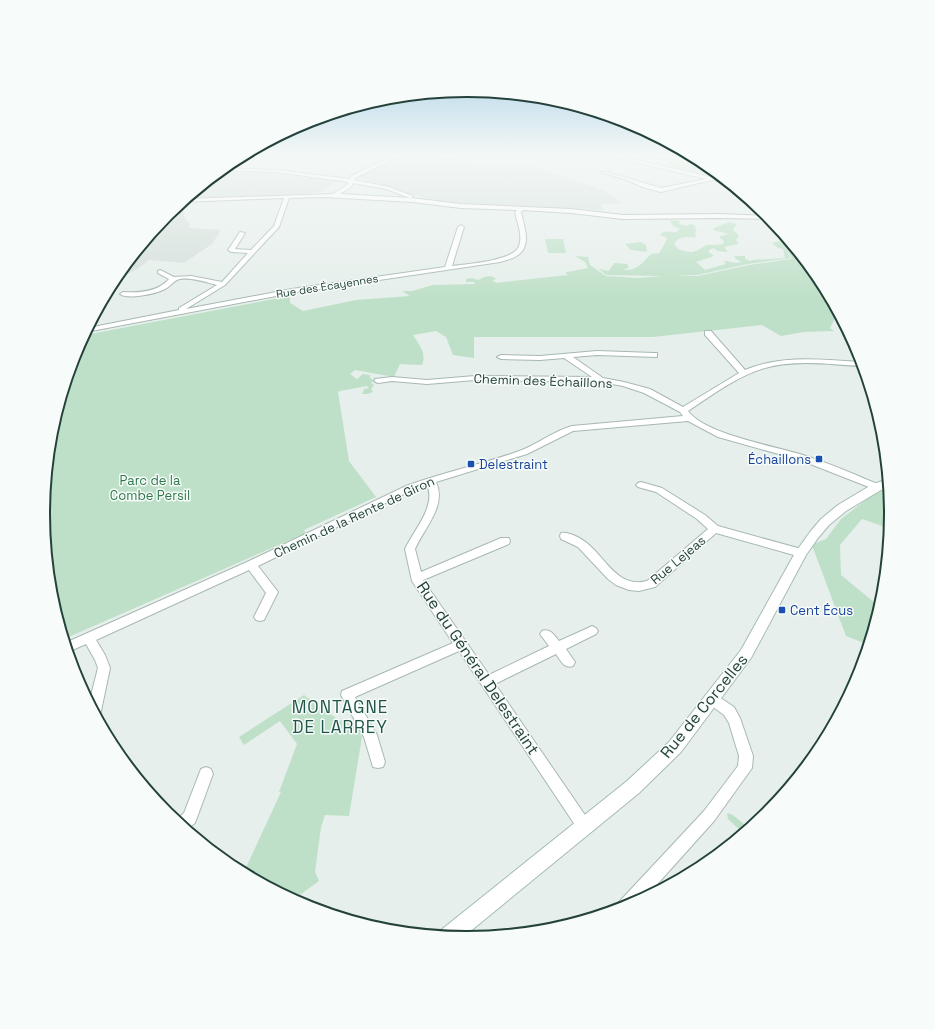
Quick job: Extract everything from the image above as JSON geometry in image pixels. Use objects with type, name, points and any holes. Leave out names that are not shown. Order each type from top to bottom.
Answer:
[{"type":"main road","name":"Rue de Corcelles","points":[[455,932],[633,787],[675,746],[713,699],[746,654],[801,553],[814,535],[833,515],[855,499],[883,485]]},
{"type":"street","points":[[172,313],[223,284],[277,226],[285,202]]},
{"type":"street","points":[[426,202],[455,206],[579,211],[623,218],[726,216],[761,218]]},
{"type":"street","name":"Rue des Écayennes","points":[[94,329],[292,291],[498,260],[517,254],[523,246],[518,212],[523,208]]},
{"type":"street","points":[[448,268],[462,227]]},
{"type":"street","points":[[242,234],[228,251],[253,252]]},
{"type":"street","points":[[160,272],[174,279],[191,278],[223,284]]},
{"type":"street","points":[[123,294],[140,294],[150,292],[160,289],[174,279]]},
{"type":"street","points":[[708,333],[744,373]]},
{"type":"street","points":[[502,357],[566,356],[597,353],[654,355]]},
{"type":"street","points":[[566,356],[601,380]]},
{"type":"street","points":[[683,410],[744,373],[763,366],[784,362],[857,364]]},
{"type":"street","name":"Chemin des Échaillons","points":[[378,381],[392,379],[427,382],[475,378],[601,380],[624,384],[647,392],[683,410],[689,418],[721,435],[803,458],[883,485]]},
{"type":"street","name":"Chemin de la Rente de Giron","points":[[71,646],[251,565],[409,488],[430,480],[525,451],[572,429],[689,418]]},
{"type":"street","name":"Rue du Général Delestraint","points":[[430,480],[434,491],[432,510],[410,548],[416,578],[584,826]]},
{"type":"street","points":[[641,485],[659,490],[702,517],[714,529],[801,553]]},
{"type":"street","name":"Rue Lejeas","points":[[565,536],[581,542],[618,581],[628,587],[642,588],[651,584],[714,529]]},
{"type":"street","points":[[416,578],[506,540]]},
{"type":"street","points":[[251,565],[272,592],[260,617]]},
{"type":"street","points":[[487,682],[592,631]]},
{"type":"street","points":[[546,634],[569,662]]},
{"type":"street","points":[[88,638],[101,659],[104,668],[96,704]]},
{"type":"street","points":[[378,762],[370,735],[347,695],[461,645]]},
{"type":"street","points":[[636,896],[709,816],[745,768],[746,756],[735,722],[728,711],[713,699]]},
{"type":"street","points":[[185,822],[190,818],[206,774]]},
{"type":"shaded area","points":[[445,202],[622,203],[602,204],[603,210]]},
{"type":"shaded area","points":[[185,207],[183,212],[185,219],[190,224],[188,228],[221,230],[212,244],[184,263],[149,260],[139,268],[125,275],[154,239]]},
{"type":"green space","name":"Parc de la Combe Persil","points":[[670,220],[680,221],[679,224],[687,226],[690,224],[696,226],[696,237],[681,238],[674,244],[678,249],[693,252],[706,245],[723,244],[724,241],[720,238],[720,236],[729,234],[713,230],[714,228],[729,222],[737,224],[733,229],[739,236],[736,240],[739,244],[724,247],[728,252],[718,251],[713,248],[708,251],[714,256],[696,262],[705,270],[726,264],[724,262],[726,261],[736,263],[742,262],[734,256],[745,256],[745,259],[750,261],[785,258],[783,249],[778,248],[772,243],[779,241],[781,244],[779,237],[799,260],[829,306],[835,318],[830,328],[834,331],[804,332],[781,336],[762,325],[653,337],[474,337],[474,358],[453,355],[446,337],[436,331],[413,335],[423,353],[424,357],[422,365],[400,364],[394,377],[355,370],[350,374],[357,379],[363,374],[370,375],[370,378],[374,380],[371,383],[374,385],[371,389],[373,392],[362,394],[364,389],[369,388],[367,386],[338,392],[349,461],[376,497],[304,530],[306,533],[68,637],[58,596],[54,569],[51,542],[51,487],[58,433],[64,406],[72,380],[91,334],[290,296],[290,303],[303,311],[356,300],[410,296],[402,291],[412,291],[433,285],[475,284],[474,282],[466,282],[466,279],[472,278],[478,280],[487,276],[492,276],[496,279],[492,281],[496,282],[495,283],[568,275],[565,273],[588,268],[585,262],[575,256],[588,257],[590,265],[606,276],[638,278],[663,276],[606,275],[599,269],[609,271],[614,263],[627,264],[629,267],[624,270],[633,269],[651,254],[659,253],[667,238],[660,235],[665,232],[676,232],[680,229],[673,226]],"holes":[[[782,245],[792,258],[749,265],[698,276],[675,276],[697,275],[748,264],[791,258]]]},
{"type":"green space","points":[[545,239],[563,239],[566,253],[548,253]]},
{"type":"green space","points":[[641,242],[646,245],[647,252],[631,250],[625,244]]},
{"type":"green space","points":[[884,489],[885,527],[862,519],[840,545],[841,575],[875,603],[865,643],[846,636],[813,548],[813,544],[826,539],[841,519],[874,494]]},
{"type":"green space","points":[[304,695],[340,721],[347,718],[356,724],[362,737],[349,816],[325,815],[321,827],[315,872],[319,881],[299,896],[283,889],[246,868],[281,792],[279,792],[297,744],[280,721],[244,745],[239,737]]},
{"type":"green space","points":[[727,813],[733,815],[746,826],[740,830],[728,819]]},
{"type":"place","name":"Échaillons","points":[[819,459]]},
{"type":"place","name":"Delestraint","points":[[471,464]]},
{"type":"place","name":"Cent Écus","points":[[782,610]]},
{"type":"district","name":"MONTAGNE DE LARREY","points":[[340,717]]}]
